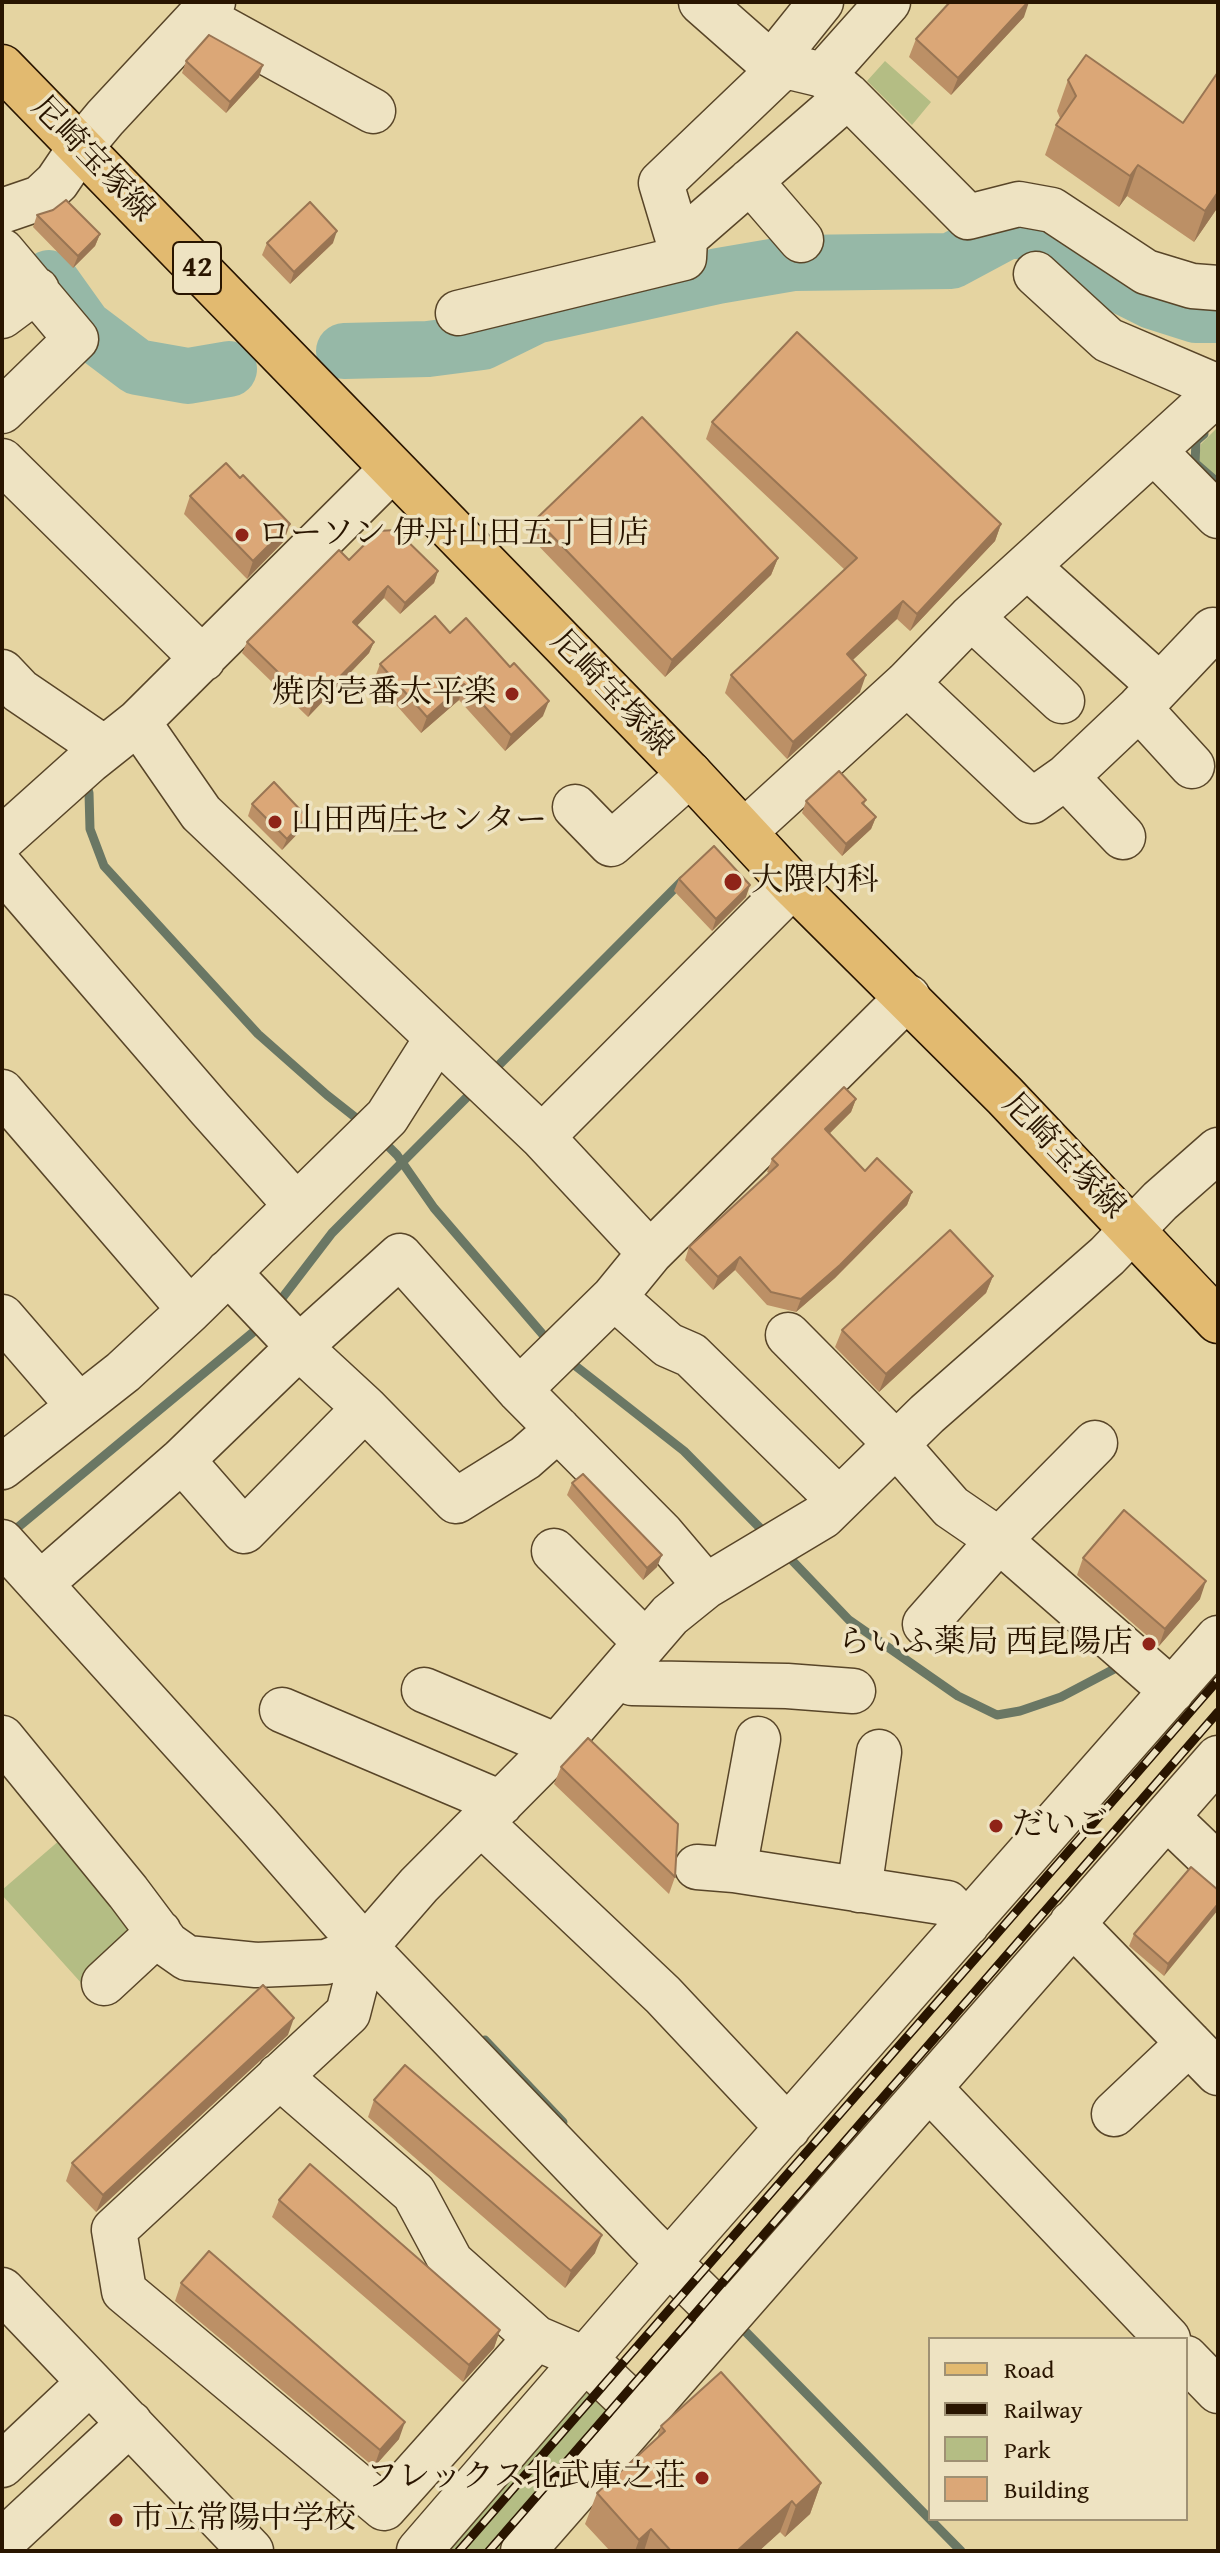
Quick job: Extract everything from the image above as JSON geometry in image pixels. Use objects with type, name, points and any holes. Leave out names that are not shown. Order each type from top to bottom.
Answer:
[{"type":"main road","name":"尼崎宝塚線","points":[[2,67],[690,774],[793,885],[908,997],[1218,1321]]},
{"type":"street","points":[[701,2],[760,54],[772,57],[777,64],[836,85],[968,217],[1019,204],[1052,210],[1146,272],[1192,286],[1218,288]]},
{"type":"street","points":[[821,2],[780,53],[778,71],[661,183],[679,243],[750,181],[836,85],[888,2]]},
{"type":"street","points":[[2,211],[40,198],[57,182],[105,118],[206,9],[373,111]]},
{"type":"street","points":[[750,181],[801,240]]},
{"type":"street","points":[[458,313],[684,258],[685,239]]},
{"type":"street","points":[[2,251],[76,339],[2,411]]},
{"type":"street","points":[[744,832],[907,683],[971,617],[1218,390],[1108,340],[1036,274]]},
{"type":"street","points":[[2,316],[37,290]]},
{"type":"street","points":[[1154,451],[1218,516]]},
{"type":"street","points":[[2,461],[203,659]]},
{"type":"street","points":[[10,818],[138,722],[392,469]]},
{"type":"street","points":[[1028,567],[1150,697],[1192,766]]},
{"type":"street","points":[[971,617],[1062,701]]},
{"type":"street","points":[[907,683],[1032,801],[1066,777],[1150,697],[1213,630],[1218,635]]},
{"type":"street","points":[[2,672],[88,762]]},
{"type":"street","points":[[138,722],[201,813],[542,1137],[650,1253]]},
{"type":"street","points":[[575,807],[611,844],[690,774]]},
{"type":"street","points":[[1066,777],[1123,837]]},
{"type":"street","points":[[2,868],[296,1205]]},
{"type":"street","points":[[542,1137],[793,885]]},
{"type":"street","points":[[519,1390],[614,1297],[650,1253],[908,997]]},
{"type":"street","points":[[2,1467],[123,1372],[387,1117],[437,1038]]},
{"type":"street","points":[[2,1092],[190,1310]]},
{"type":"street","points":[[536,2338],[384,2508],[124,2291],[114,2230],[348,2013],[365,1947],[419,1885],[557,1746],[670,1615],[706,1586],[823,1516],[927,1414],[1107,1256],[1131,1229],[1218,1150]]},
{"type":"street","points":[[40,1584],[182,1460],[299,1347],[400,1256],[519,1390],[661,1533],[706,1586]]},
{"type":"street","points":[[228,1272],[299,1347],[365,1408],[456,1501],[525,1458],[558,1429]]},
{"type":"street","points":[[614,1297],[668,1345],[691,1355],[839,1500]]},
{"type":"street","points":[[2,1317],[79,1406]]},
{"type":"street","points":[[788,1335],[896,1444],[951,1507],[999,1540],[1172,1691]]},
{"type":"street","points":[[182,1460],[244,1531],[365,1408]]},
{"type":"street","points":[[925,1624],[999,1540],[1095,1443]]},
{"type":"street","points":[[2,1542],[365,1947],[668,2263],[726,2319]]},
{"type":"street","points":[[554,1551],[633,1658],[632,1683],[788,1673],[853,1691]]},
{"type":"street","points":[[419,2551],[1218,1638]]},
{"type":"street","points":[[424,1690],[557,1746]]},
{"type":"street","points":[[282,1710],[491,1813],[788,2128]]},
{"type":"street","points":[[2,1738],[16,1784],[159,1932],[167,1944],[187,1958],[256,1965],[326,1962],[365,1947]]},
{"type":"street","points":[[758,1739],[716,1869],[947,1903],[967,1924]]},
{"type":"street","points":[[859,1890],[879,1752]]},
{"type":"street","points":[[523,2551],[1072,1923],[1191,1794],[1218,1758]]},
{"type":"street","points":[[1191,1794],[1218,1866]]},
{"type":"street","points":[[1072,1923],[1204,2058],[1114,2114]]},
{"type":"street","points":[[104,1983],[159,1932]]},
{"type":"street","points":[[279,2076],[414,2193],[451,2262],[536,2338],[585,2359],[643,2414]]},
{"type":"street","points":[[930,2089],[1166,2337]]},
{"type":"street","points":[[2,2290],[251,2551]]},
{"type":"street","points":[[1188,2360],[1218,2391]]},
{"type":"street","points":[[2,2465],[90,2382]]},
{"type":"street","points":[[2,2542],[130,2423]]},
{"type":"green space","points":[[885,61],[931,102],[912,125],[867,81]]},
{"type":"green space","points":[[1218,427],[1218,484],[1198,464],[1201,444]]},
{"type":"green space","points":[[68,1833],[134,1919],[134,1938],[83,1985],[2,1895],[2,1890]]},
{"type":"green space","points":[[578,2374],[630,2419],[515,2551],[425,2551]]},
{"type":"building","points":[[950,2],[1028,2],[958,78],[916,39]]},
{"type":"building","points":[[209,35],[263,65],[230,102],[186,61]]},
{"type":"building","points":[[1086,55],[1183,123],[1218,72],[1218,192],[1205,211],[1138,165],[1130,176],[1056,125],[1076,96],[1068,80]]},
{"type":"building","points":[[66,200],[100,234],[78,256],[37,215],[53,210]]},
{"type":"building","points":[[310,202],[337,231],[294,272],[267,243]]},
{"type":"building","points":[[797,332],[1001,524],[917,614],[903,601],[847,654],[866,675],[793,742],[731,675],[857,558],[712,422]]},
{"type":"building","points":[[642,417],[778,558],[672,660],[536,519]]},
{"type":"building","points":[[226,463],[240,478],[243,475],[290,524],[253,561],[190,496]]},
{"type":"building","points":[[396,530],[438,571],[405,603],[388,586],[353,622],[374,642],[312,705],[247,642],[339,550],[349,560],[378,531]]},
{"type":"building","points":[[435,616],[450,633],[466,618],[510,667],[514,663],[549,701],[511,735],[464,684],[427,717],[380,664]]},
{"type":"building","points":[[839,771],[866,800],[862,803],[876,817],[846,844],[806,801]]},
{"type":"building","points":[[274,782],[307,817],[287,839],[252,804]]},
{"type":"building","points":[[714,846],[750,885],[716,919],[679,879]]},
{"type":"building","points":[[844,1087],[856,1099],[825,1129],[865,1171],[877,1158],[912,1192],[840,1265],[801,1299],[771,1292],[740,1257],[718,1277],[689,1247],[778,1165],[772,1159]]},
{"type":"building","points":[[950,1230],[993,1276],[886,1374],[842,1330]]},
{"type":"building","points":[[583,1474],[662,1555],[647,1568],[572,1483]]},
{"type":"building","points":[[1124,1510],[1206,1581],[1165,1629],[1083,1558]]},
{"type":"building","points":[[588,1738],[678,1824],[675,1877],[561,1767]]},
{"type":"building","points":[[1191,1867],[1218,1890],[1218,1904],[1168,1964],[1134,1934]]},
{"type":"building","points":[[263,1985],[294,2018],[103,2195],[72,2163]]},
{"type":"building","points":[[405,2065],[602,2235],[571,2271],[374,2100]]},
{"type":"building","points":[[310,2164],[500,2330],[469,2365],[279,2200]]},
{"type":"building","points":[[209,2251],[405,2422],[380,2450],[181,2283]]},
{"type":"building","name":"フレックス北武庫之荘","points":[[721,2372],[821,2483],[796,2506],[792,2501],[737,2551],[671,2551],[651,2529],[639,2540],[597,2493],[665,2431],[661,2426]]},
{"type":"waterway","points":[[344,351],[428,349],[482,342],[535,316],[718,276],[794,263],[951,261],[1007,231],[1035,231],[1118,284],[1152,301],[1196,315],[1218,315]]},
{"type":"waterway","points":[[49,278],[84,327],[137,367],[188,376],[229,369]]},
{"type":"waterway","points":[[1204,434],[1196,441],[1195,463],[1218,483]]},
{"type":"waterway","points":[[85,780],[89,793],[90,829],[104,866],[258,1034],[365,1125]]},
{"type":"waterway","points":[[490,1074],[683,880]]},
{"type":"waterway","points":[[276,1306],[332,1233],[474,1090]]},
{"type":"waterway","points":[[382,1140],[397,1155],[434,1208],[551,1344]]},
{"type":"waterway","points":[[11,1533],[263,1324]]},
{"type":"waterway","points":[[568,1360],[684,1451],[766,1534]]},
{"type":"waterway","points":[[785,1553],[849,1620],[958,1696],[997,1715],[1061,1697],[1118,1667]]},
{"type":"waterway","points":[[485,2040],[563,2122]]},
{"type":"waterway","points":[[741,2327],[928,2517]]},
{"type":"waterway","points":[[932,2521],[961,2551]]},
{"type":"railway","points":[[459,2551],[1218,1680]]},
{"type":"railway","points":[[489,2551],[1218,1712]]},
{"type":"place","name":"ローソン 伊丹山田五丁目店","points":[[242,535]]},
{"type":"place","name":"焼肉壱番太平楽","points":[[512,694]]},
{"type":"place","name":"山田西庄センター","points":[[275,822]]},
{"type":"place","name":"大隈内科","points":[[733,882]]},
{"type":"place","name":"らいふ薬局 西昆陽店","points":[[1149,1644]]},
{"type":"place","name":"だいご","points":[[996,1826]]},
{"type":"place","name":"フレックス北武庫之荘","points":[[702,2478]]},
{"type":"place","name":"市立常陽中学校","points":[[116,2520]]}]
